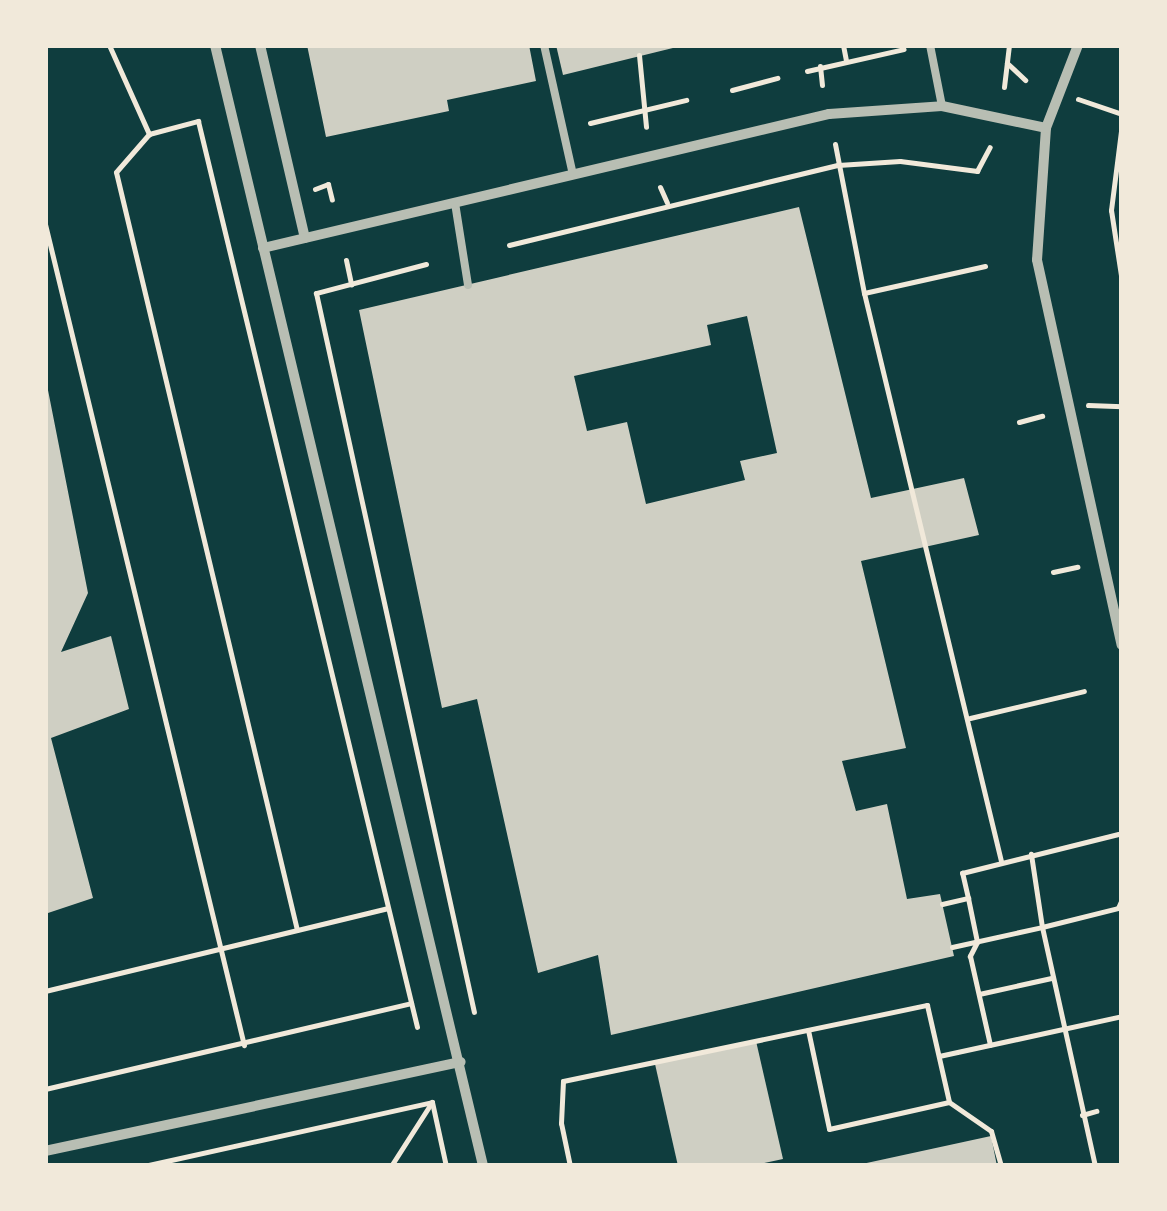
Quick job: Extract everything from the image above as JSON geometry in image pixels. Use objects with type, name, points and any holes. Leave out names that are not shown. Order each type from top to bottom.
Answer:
[{"type":"street","points":[[215,45],[483,1166]]},
{"type":"street","points":[[260,45],[306,238]]},
{"type":"street","points":[[1078,45],[1046,128],[1037,260],[1122,644]]},
{"type":"street","points":[[263,248],[829,114],[942,106],[1046,128]]},
{"type":"street","points":[[45,1151],[461,1062]]},
{"type":"lane","points":[[544,45],[572,175]]},
{"type":"lane","points":[[930,45],[942,106]]},
{"type":"lane","points":[[455,203],[468,284]]},
{"type":"path","points":[[109,45],[149,134]]},
{"type":"path","points":[[843,45],[846,61]]},
{"type":"path","points":[[1004,87],[1009,45]]},
{"type":"path","points":[[807,71],[904,49]]},
{"type":"path","points":[[639,55],[646,127]]},
{"type":"path","points":[[1007,63],[1025,80]]},
{"type":"path","points":[[820,66],[822,85]]},
{"type":"path","points":[[732,90],[777,78]]},
{"type":"path","points":[[1074,98],[1122,114]]},
{"type":"path","points":[[590,123],[686,100]]},
{"type":"path","points":[[298,930],[116,172],[149,134],[198,121],[417,1028]]},
{"type":"path","points":[[1122,123],[1110,210],[1122,282]]},
{"type":"path","points":[[836,144],[864,294],[970,718],[1001,861]]},
{"type":"path","points":[[510,244],[838,166],[900,161],[978,171],[990,147]]},
{"type":"path","points":[[315,189],[328,184],[332,200]]},
{"type":"path","points":[[660,186],[667,204]]},
{"type":"path","points":[[221,218],[239,211]]},
{"type":"path","points":[[45,224],[244,1045]]},
{"type":"path","points":[[346,260],[351,284]]},
{"type":"path","points":[[426,264],[316,294],[474,1012]]},
{"type":"path","points":[[864,294],[985,266]]},
{"type":"path","points":[[1088,405],[1122,406]]},
{"type":"path","points":[[1019,422],[1042,416]]},
{"type":"path","points":[[1053,572],[1077,566]]},
{"type":"path","points":[[970,718],[1084,691]]},
{"type":"path","points":[[990,1046],[970,956],[977,942],[962,873],[1118,834]]},
{"type":"path","points":[[1031,854],[1061,1030],[1095,1166]]},
{"type":"path","points":[[942,904],[968,898]]},
{"type":"path","points":[[952,947],[1118,908],[1122,900]]},
{"type":"path","points":[[45,991],[387,908]]},
{"type":"path","points":[[978,994],[1051,978]]},
{"type":"path","points":[[45,1089],[411,1003]]},
{"type":"path","points":[[570,1166],[560,1123],[563,1081],[927,1005],[949,1102],[991,1132],[1001,1166]]},
{"type":"path","points":[[939,1056],[1122,1016]]},
{"type":"path","points":[[808,1030],[829,1129],[949,1102]]},
{"type":"path","points":[[144,1166],[432,1102]]},
{"type":"path","points":[[391,1166],[432,1102]]},
{"type":"path","points":[[432,1102],[446,1166]]},
{"type":"path","points":[[1082,1115],[1096,1111]]},
{"type":"building","points":[[307,45],[529,45],[536,81],[447,100],[449,111],[326,137]]},
{"type":"building","points":[[556,45],[677,45],[677,47],[563,75]]},
{"type":"building","points":[[799,207],[871,498],[964,478],[979,535],[861,561],[906,748],[842,761],[856,811],[887,804],[907,899],[940,894],[954,956],[611,1035],[598,955],[538,973],[477,699],[442,708],[359,310]],"holes":[[[747,316],[777,453],[740,461],[745,480],[646,504],[627,422],[587,431],[574,376],[711,345],[707,325]]]},
{"type":"building","points":[[47,385],[88,593],[61,652],[111,636],[129,709],[51,738],[93,898],[45,914]]},
{"type":"building","points":[[756,1041],[783,1159],[751,1166],[678,1166],[655,1064]]},
{"type":"building","points":[[991,1136],[997,1166],[862,1166],[862,1164]]}]
